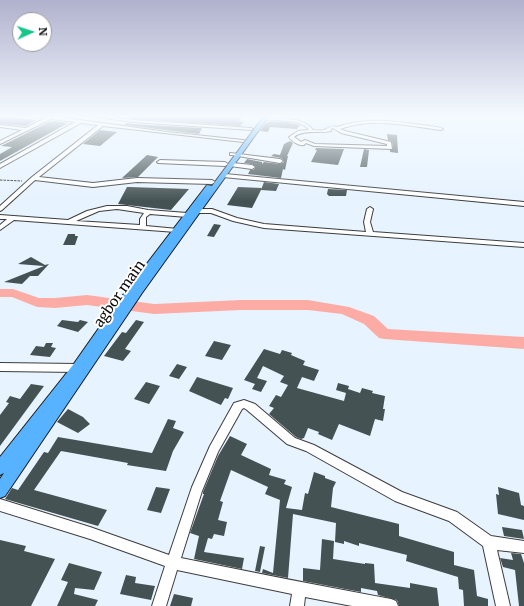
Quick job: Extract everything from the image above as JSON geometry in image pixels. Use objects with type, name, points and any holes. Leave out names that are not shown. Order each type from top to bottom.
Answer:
[{"type":"main road","name":"agbor main","points":[[236,154],[241,144]]},
{"type":"main road","name":"agbor main","points":[[136,290],[187,215],[243,144]]},
{"type":"main road","name":"agbor main","points":[[0,491],[17,457],[78,368],[136,290],[225,176],[228,165]]},
{"type":"main road","name":"agbor main","points":[[0,468],[17,457],[121,310]]},
{"type":"street","points":[[2,163],[36,144]]},
{"type":"street","points":[[0,209],[32,180],[77,144]]},
{"type":"street","points":[[351,144],[390,148],[389,144]]},
{"type":"street","points":[[236,154],[280,161]]},
{"type":"street","points":[[160,162],[252,167]]},
{"type":"street","points":[[225,176],[524,204]]},
{"type":"street","points":[[32,180],[94,185],[137,180],[212,182]]},
{"type":"street","points":[[68,223],[88,212],[106,207],[187,215]]},
{"type":"street","points":[[370,210],[367,222],[370,233]]},
{"type":"street","points":[[199,211],[212,211],[235,220],[264,226],[524,245]]},
{"type":"street","points":[[142,228],[144,224],[142,221],[143,217],[148,212]]},
{"type":"street","points":[[0,217],[176,230]]},
{"type":"street","points":[[0,228],[12,218]]},
{"type":"street","points":[[0,367],[78,368]]},
{"type":"street","points":[[160,606],[196,491],[214,450],[238,406],[244,404],[251,407],[291,441],[310,448],[399,497],[453,516],[489,542],[524,548]]},
{"type":"street","points":[[0,505],[90,533],[174,563],[324,594],[391,606]]},
{"type":"street","points":[[489,542],[503,606]]},
{"type":"street","points":[[298,606],[300,588]]},
{"type":"path","points":[[0,180],[32,180]]},
{"type":"building","points":[[4,144],[30,144],[0,161],[0,154],[12,147],[1,146]]},
{"type":"building","points":[[85,144],[102,144],[100,146]]},
{"type":"building","points":[[284,144],[292,144],[287,156],[285,170],[283,169],[281,178],[248,174],[250,170],[253,170],[256,167],[252,164],[244,163],[247,159],[262,162],[262,164],[264,162],[280,164],[284,162],[281,158],[271,156],[274,154],[280,155]]},
{"type":"building","points":[[392,144],[398,144],[398,153],[390,152],[390,150],[393,149]]},
{"type":"building","points":[[316,148],[344,149],[338,165],[311,162],[317,150],[315,150]]},
{"type":"building","points":[[364,149],[369,150],[367,167],[360,167]]},
{"type":"building","points":[[147,155],[158,157],[138,177],[122,178]]},
{"type":"building","points":[[264,182],[279,184],[276,191],[261,190]]},
{"type":"building","points":[[127,187],[189,189],[171,210],[118,204]]},
{"type":"building","points":[[238,187],[262,188],[252,208],[227,205]]},
{"type":"building","points":[[328,189],[347,190],[346,196],[329,196],[327,194]]},
{"type":"building","points":[[214,224],[221,225],[214,237],[207,236]]},
{"type":"building","points":[[68,234],[75,234],[75,236],[78,236],[75,245],[63,245]]},
{"type":"building","points":[[31,257],[45,265],[49,264],[38,276],[30,276],[22,284],[4,282],[44,266],[18,264]]},
{"type":"building","points":[[62,320],[78,322],[80,320],[88,322],[78,332],[57,326]]},
{"type":"building","points":[[136,320],[144,322],[125,349],[131,351],[123,361],[104,356],[122,332],[126,333]]},
{"type":"building","points":[[214,341],[231,345],[222,360],[205,356]]},
{"type":"building","points":[[46,343],[53,343],[51,347],[56,348],[50,357],[30,355],[36,346],[44,347]]},
{"type":"building","points":[[264,349],[280,354],[282,350],[292,353],[291,355],[305,361],[303,365],[319,370],[314,381],[302,377],[297,388],[344,401],[346,393],[336,390],[338,383],[349,386],[348,389],[360,393],[362,388],[373,391],[372,393],[385,396],[383,421],[375,419],[370,436],[339,424],[332,440],[318,434],[319,432],[308,428],[304,438],[301,439],[296,437],[269,414],[274,408],[269,406],[276,395],[281,397],[288,385],[280,382],[284,376],[263,366],[257,378],[267,381],[261,392],[252,389],[255,384],[244,380]]},
{"type":"building","points":[[177,364],[187,367],[179,379],[169,376]]},
{"type":"building","points":[[197,377],[233,388],[228,399],[225,398],[221,405],[189,391]]},
{"type":"building","points":[[146,382],[160,386],[149,404],[134,399]]},
{"type":"building","points":[[31,384],[44,386],[0,446],[0,415],[9,403],[6,402],[10,396],[20,399]]},
{"type":"building","points":[[68,409],[83,417],[90,424],[78,433],[57,422]]},
{"type":"building","points":[[168,419],[176,421],[173,428],[184,432],[173,451],[166,471],[127,465],[128,463],[61,451],[34,490],[107,510],[98,526],[5,499],[12,488],[18,490],[44,452],[48,453],[58,437],[152,453]]},
{"type":"building","points":[[230,436],[247,444],[241,455],[271,469],[269,475],[286,480],[284,484],[292,487],[286,508],[302,510],[305,493],[308,494],[314,472],[325,476],[325,478],[336,482],[333,488],[331,507],[399,524],[399,536],[454,552],[454,565],[474,570],[477,596],[488,599],[488,606],[464,606],[463,590],[459,589],[458,577],[406,561],[407,555],[359,543],[359,546],[344,541],[344,544],[335,542],[336,523],[293,514],[288,578],[262,573],[263,569],[273,573],[280,500],[265,494],[268,487],[231,470],[220,501],[223,502],[218,520],[227,522],[224,536],[214,534],[212,539],[208,538],[204,552],[244,558],[242,569],[194,559],[199,536],[190,533],[204,494],[203,492],[218,456]]},
{"type":"building","points":[[156,487],[170,489],[161,513],[147,510]]},
{"type":"building","points":[[498,487],[519,493],[521,505],[524,506],[524,520],[498,514],[496,494],[499,495]]},
{"type":"building","points":[[502,527],[522,530],[524,539],[504,536]]},
{"type":"building","points":[[322,539],[334,541],[333,559],[374,564],[375,583],[410,588],[410,583],[437,588],[439,606],[399,606],[397,600],[378,595],[377,591],[361,588],[361,592],[303,581],[303,568],[320,570]]},
{"type":"building","points":[[0,540],[26,546],[24,551],[55,559],[31,606],[0,606]]},
{"type":"building","points":[[260,546],[265,547],[260,572],[255,571]]},
{"type":"building","points":[[511,553],[521,554],[524,563],[524,606],[519,606],[515,570],[503,567],[500,558],[513,560]]},
{"type":"building","points":[[69,563],[102,572],[94,590],[75,588],[74,594],[98,600],[95,606],[57,606],[68,582],[61,580]]},
{"type":"building","points":[[126,575],[136,577],[135,583],[155,586],[151,600],[120,594]]},
{"type":"building","points":[[174,594],[193,598],[191,606],[170,606]]},
{"type":"waterway","points":[[0,293],[13,293],[37,302],[55,303],[87,300],[154,309],[241,305],[308,305],[344,310],[369,320],[384,334],[524,343]]}]
